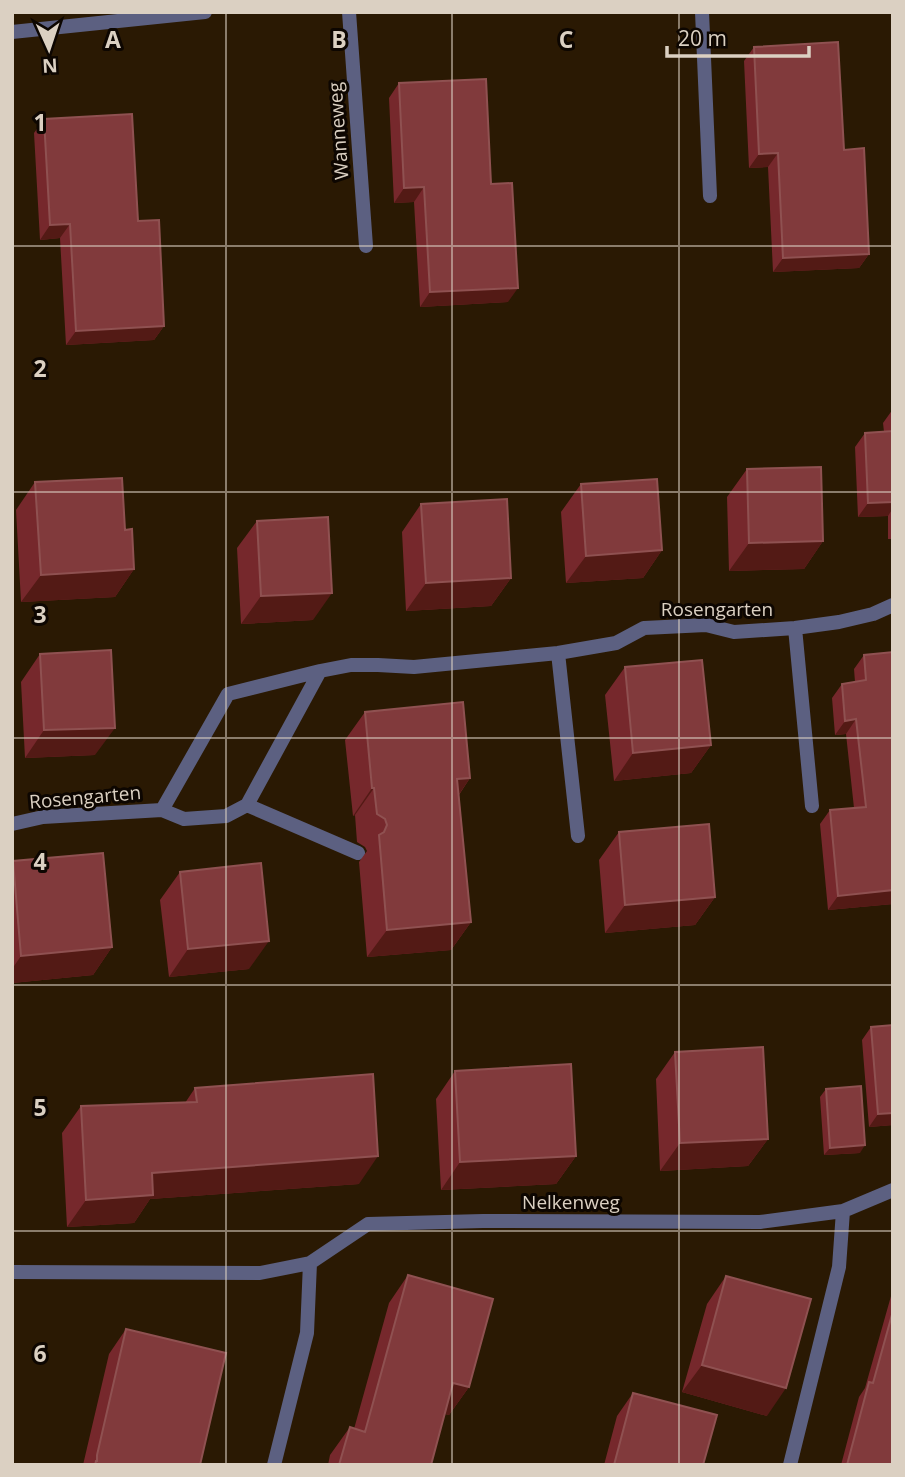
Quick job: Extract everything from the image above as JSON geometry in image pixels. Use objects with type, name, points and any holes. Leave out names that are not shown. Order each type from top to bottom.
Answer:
[{"type":"street","points":[[12,32],[205,12]]},
{"type":"street","name":"Wanneweg","points":[[349,12],[366,246]]},
{"type":"street","points":[[702,12],[710,196]]},
{"type":"street","name":"Rosengarten","points":[[162,810],[228,694],[351,665],[414,667],[558,653],[616,643],[644,628],[706,625],[734,632],[795,628],[839,622],[893,606]]},
{"type":"street","name":"Rosengarten","points":[[795,628],[812,806]]},
{"type":"street","points":[[558,653],[578,836]]},
{"type":"street","points":[[320,671],[247,805],[358,853]]},
{"type":"street","name":"Rosengarten","points":[[12,824],[43,817],[162,810],[184,819],[226,816],[247,805]]},
{"type":"street","name":"Nelkenweg","points":[[12,1272],[260,1273],[310,1263],[368,1224],[483,1221],[760,1222],[843,1211],[893,1190]]},
{"type":"street","points":[[790,1465],[839,1267],[843,1211]]},
{"type":"street","points":[[274,1465],[307,1333],[310,1263]]},
{"type":"building","points":[[838,42],[844,150],[864,148],[869,254],[783,258],[778,153],[759,154],[754,47]]},
{"type":"building","points":[[486,79],[491,184],[512,183],[518,288],[430,292],[424,187],[404,188],[399,83]]},
{"type":"building","points":[[132,114],[138,221],[159,220],[164,326],[76,331],[70,224],[50,225],[44,119]]},
{"type":"building","points":[[893,431],[893,502],[868,503],[865,433]]},
{"type":"building","points":[[821,467],[823,541],[749,543],[747,469]]},
{"type":"building","points":[[122,478],[125,530],[132,529],[134,569],[41,575],[35,482]]},
{"type":"building","points":[[657,479],[662,550],[586,556],[581,484]]},
{"type":"building","points":[[507,499],[511,578],[426,583],[421,504]]},
{"type":"building","points":[[328,517],[332,593],[261,596],[257,521]]},
{"type":"building","points":[[111,650],[115,728],[44,730],[40,654]]},
{"type":"building","points":[[893,652],[893,890],[838,896],[830,810],[866,807],[856,719],[845,721],[842,684],[866,680],[864,655]]},
{"type":"building","points":[[702,660],[711,745],[633,753],[625,667]]},
{"type":"building","points":[[463,702],[470,778],[457,779],[471,922],[387,930],[379,835],[387,825],[385,819],[377,814],[365,712]]},
{"type":"building","points":[[709,824],[715,897],[625,905],[619,832]]},
{"type":"building","points":[[103,853],[112,947],[21,956],[13,861]]},
{"type":"building","points":[[261,863],[269,941],[188,949],[180,872]]},
{"type":"building","points":[[893,1025],[893,1113],[878,1114],[871,1027]]},
{"type":"building","points":[[763,1047],[768,1139],[680,1143],[675,1052]]},
{"type":"building","points":[[571,1064],[576,1156],[460,1162],[455,1071]]},
{"type":"building","points":[[373,1074],[378,1156],[152,1173],[153,1195],[86,1200],[81,1106],[197,1102],[195,1088]]},
{"type":"building","points":[[861,1086],[865,1145],[830,1148],[826,1089]]},
{"type":"building","points":[[408,1275],[493,1299],[469,1387],[453,1383],[431,1465],[339,1465],[350,1427],[365,1432]]},
{"type":"building","points":[[726,1276],[811,1299],[786,1388],[702,1365]]},
{"type":"building","points":[[893,1311],[893,1465],[847,1465],[869,1382],[873,1383]]},
{"type":"building","points":[[126,1329],[226,1353],[200,1465],[95,1465]]},
{"type":"building","points":[[633,1393],[717,1415],[703,1465],[614,1465]]}]
